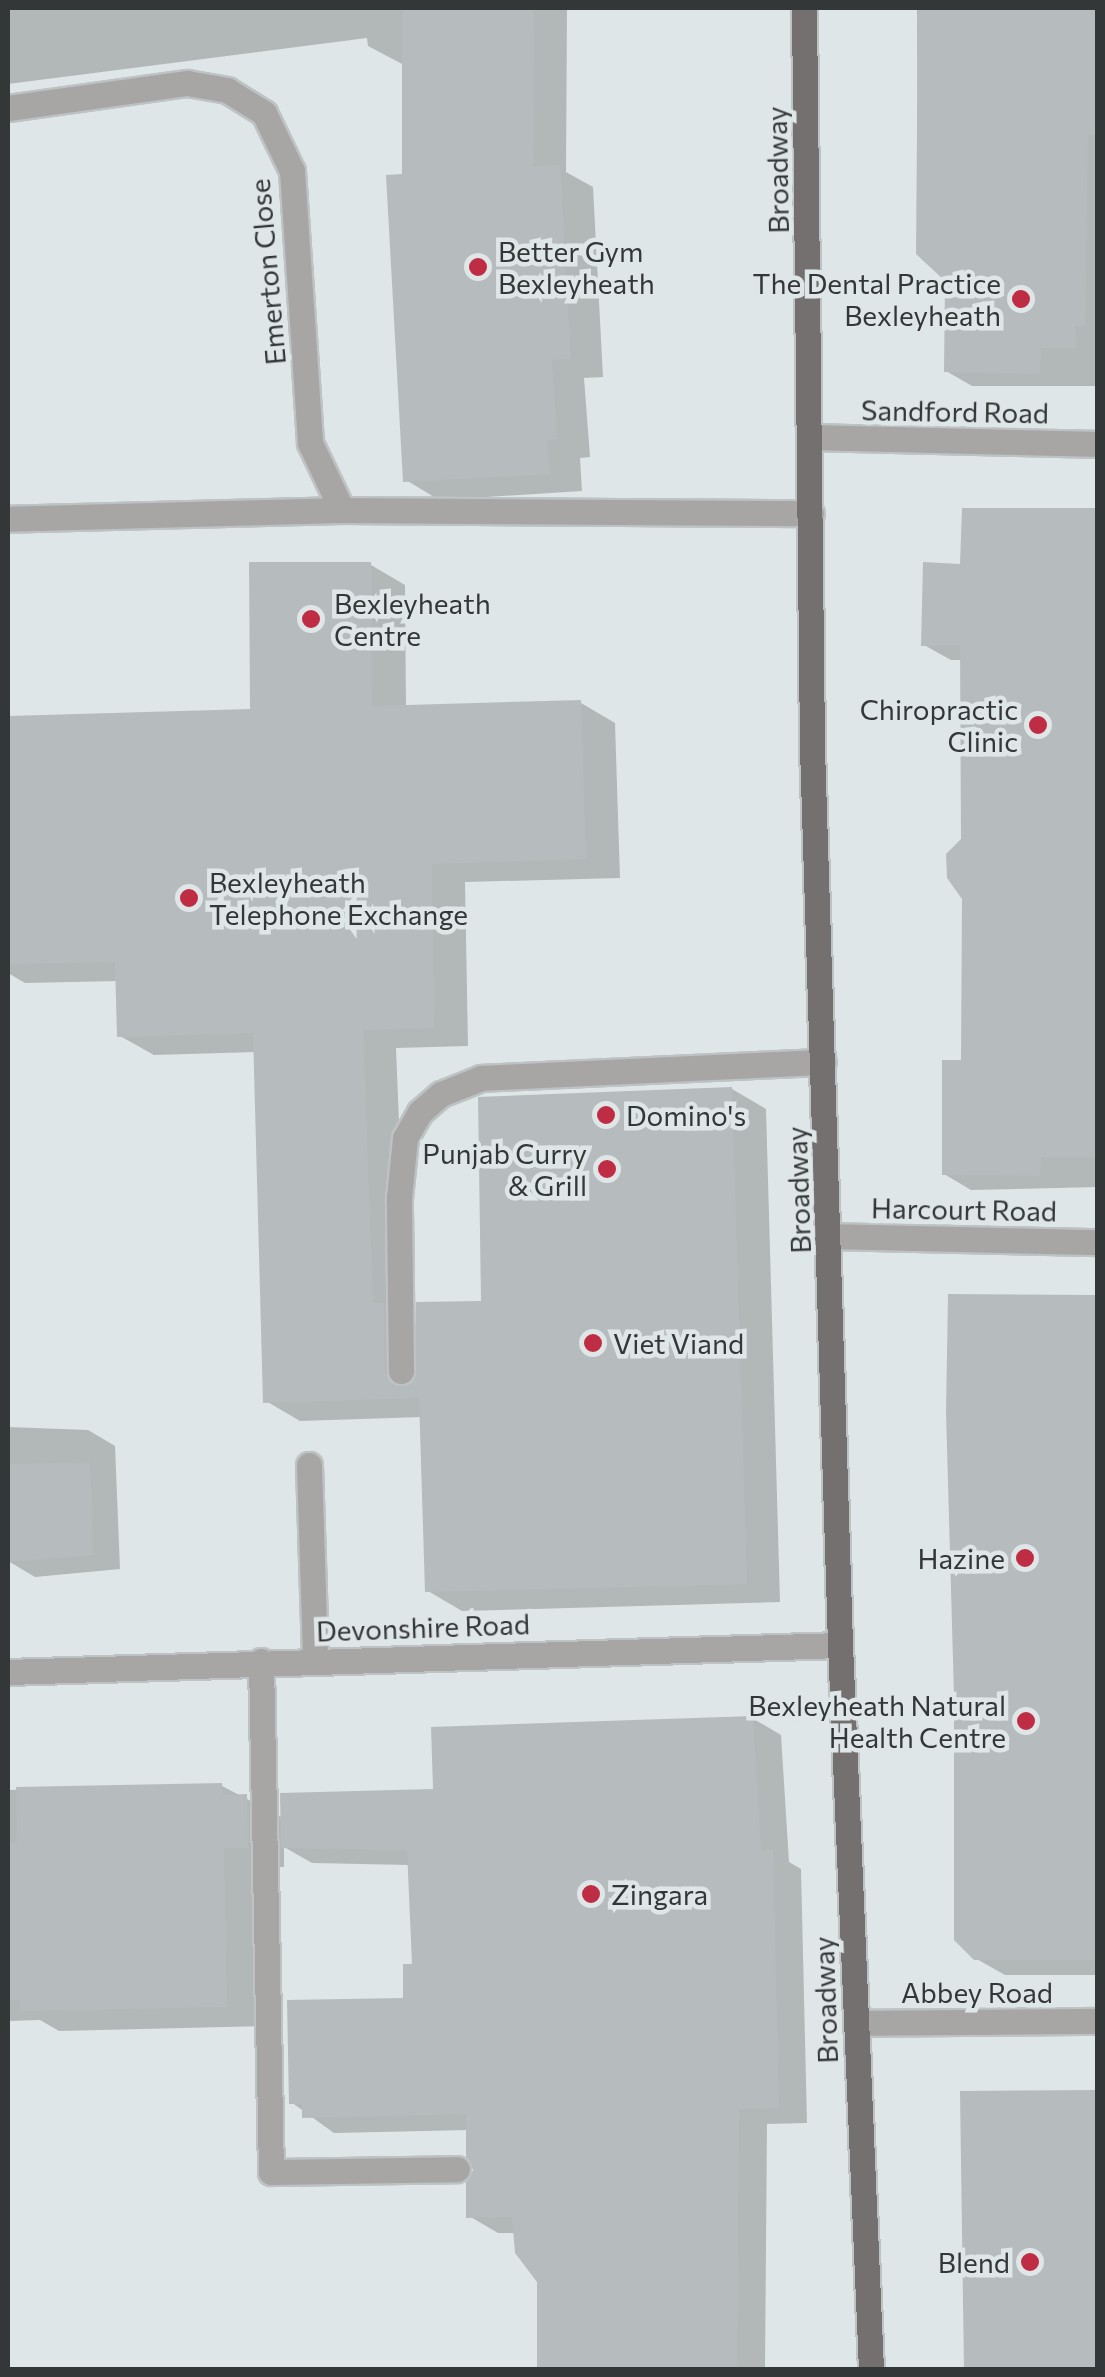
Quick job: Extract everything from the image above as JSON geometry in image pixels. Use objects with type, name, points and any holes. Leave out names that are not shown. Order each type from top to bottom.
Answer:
[{"type":"main road","name":"Broadway","points":[[804,8],[812,748],[840,1645],[871,2370]]},
{"type":"street","name":"Emerton Close","points":[[8,108],[187,82],[228,90],[264,113],[292,170],[310,443],[342,510]]},
{"type":"street","name":"Sandford Road","points":[[810,437],[1098,444]]},
{"type":"street","points":[[8,519],[342,510],[811,512]]},
{"type":"street","points":[[401,1371],[399,1198],[405,1138],[420,1112],[442,1094],[481,1078],[823,1062]]},
{"type":"street","name":"Harcourt Road","points":[[829,1236],[1098,1242]]},
{"type":"street","points":[[309,1465],[315,1660]]},
{"type":"street","name":"Devonshire Road","points":[[8,1672],[840,1645]]},
{"type":"street","points":[[261,1662],[271,2172],[457,2169]]},
{"type":"street","name":"Abbey Road","points":[[856,2023],[1098,2021]]},
{"type":"building","name":"Better Gym Bexleyheath","points":[[402,8],[534,8],[533,167],[560,165],[571,359],[552,360],[557,439],[547,440],[550,474],[403,482],[386,175],[402,174]]},
{"type":"building","points":[[918,8],[1098,8],[1098,135],[1088,135],[1085,326],[1075,326],[1076,348],[1041,348],[1040,374],[944,372],[945,281],[916,254]]},
{"type":"building","points":[[962,508],[1098,508],[1098,1157],[1041,1157],[1040,1176],[942,1175],[942,1060],[961,1060],[962,899],[947,878],[946,854],[961,839],[960,645],[921,646],[923,562],[960,564]]},
{"type":"building","points":[[249,562],[371,562],[372,706],[581,700],[586,859],[432,864],[434,1028],[363,1030],[373,1303],[384,1303],[385,1372],[392,1385],[400,1387],[416,1378],[416,1302],[481,1301],[478,1097],[732,1087],[747,1584],[425,1592],[419,1398],[263,1403],[253,1033],[117,1037],[115,962],[8,964],[8,716],[250,709]]},
{"type":"building","points":[[948,1294],[1098,1295],[1098,1960],[974,1960],[954,1940],[954,1696],[946,1412]]},
{"type":"building","points":[[90,1463],[93,1555],[8,1562],[8,1464]]},
{"type":"building","points":[[753,1716],[761,1850],[773,1850],[779,2108],[739,2109],[737,2370],[537,2370],[537,2282],[515,2253],[512,2217],[466,2218],[466,2182],[473,2170],[466,2156],[466,2114],[302,2118],[302,2104],[289,2104],[287,2000],[403,1998],[403,1964],[412,1964],[407,1850],[281,1848],[280,1793],[433,1789],[431,1727]]},
{"type":"building","points":[[222,1783],[223,1795],[247,1794],[248,1848],[224,1848],[227,2007],[20,2011],[20,2000],[8,2000],[8,1842],[17,1842],[16,1787]]},
{"type":"building","points":[[1098,2090],[1098,2370],[964,2370],[960,2091]]},
{"type":"place","name":"Better Gym Bexleyheath","points":[[478,267]]},
{"type":"place","name":"The Dental Practice Bexleyheath","points":[[1021,299]]},
{"type":"place","name":"Bexleyheath Centre","points":[[311,619]]},
{"type":"place","name":"Chiropractic Clinic","points":[[1038,725]]},
{"type":"place","name":"Bexleyheath Telephone Exchange","points":[[189,898]]},
{"type":"place","name":"Domino's","points":[[606,1115]]},
{"type":"place","name":"Punjab Curry & Grill","points":[[607,1169]]},
{"type":"place","name":"Viet Viand","points":[[593,1343]]},
{"type":"place","name":"Hazine","points":[[1025,1558]]},
{"type":"place","name":"Bexleyheath Natural Health Centre","points":[[1026,1721]]},
{"type":"place","name":"Zingara","points":[[591,1894]]},
{"type":"place","name":"Blend","points":[[1030,2262]]}]
